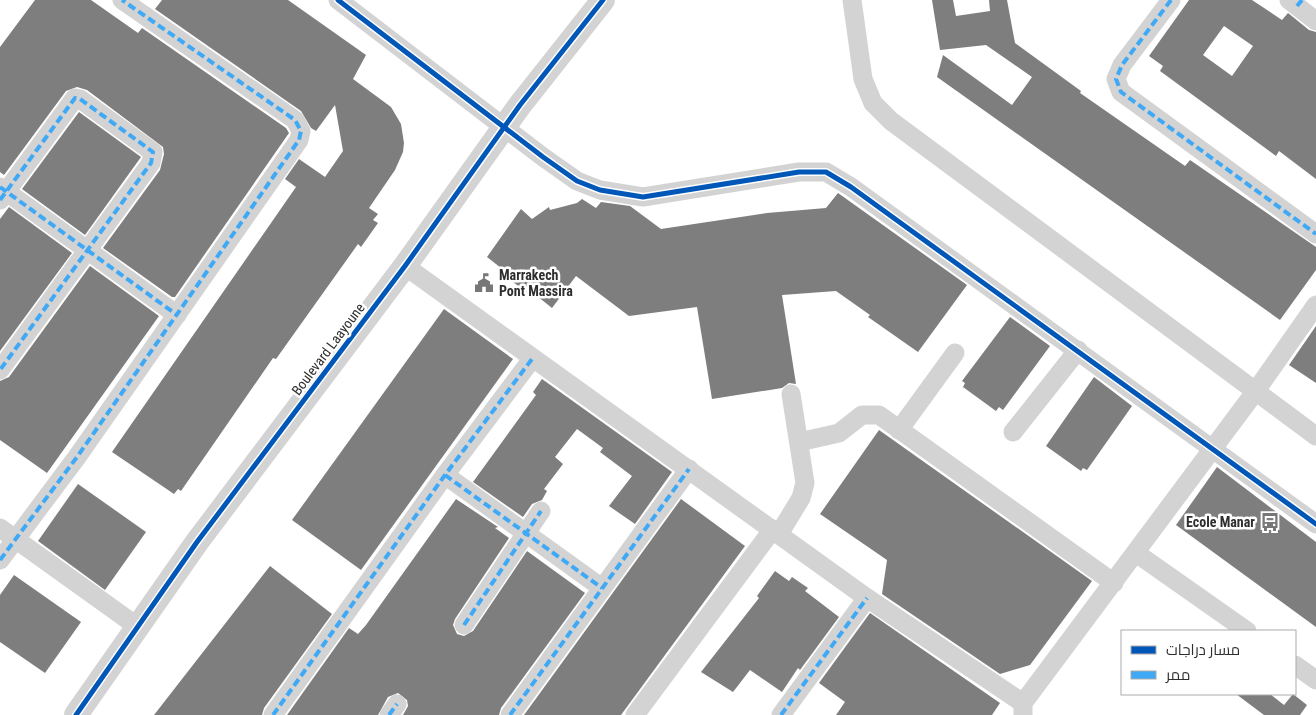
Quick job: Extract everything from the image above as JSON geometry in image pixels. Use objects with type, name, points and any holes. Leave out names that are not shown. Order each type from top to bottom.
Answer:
[{"type":"street","points":[[0,560],[7,534],[77,457],[299,140],[301,131],[295,120],[122,0]]},
{"type":"street","points":[[338,0],[504,128],[577,181],[600,190],[643,197],[799,172],[826,172],[851,187],[1078,350],[1316,524]]},
{"type":"street","name":"Boulevard Laayoune","points":[[76,715],[197,542],[405,266],[504,128],[603,0]]},
{"type":"street","points":[[852,0],[863,79],[874,103],[891,121],[1316,436]]},
{"type":"street","points":[[1171,0],[1122,64],[1116,79],[1121,92],[1316,234]]},
{"type":"street","points":[[1296,2],[1316,21]]},
{"type":"street","points":[[0,370],[88,251],[154,158],[153,152],[80,98],[75,98],[70,102],[2,193],[88,251],[177,315]]},
{"type":"street","points":[[405,266],[532,359],[689,468],[1023,709],[1255,392],[1316,305]]},
{"type":"street","points":[[1013,432],[1078,350]]},
{"type":"street","points":[[899,430],[955,353]]},
{"type":"street","points":[[273,715],[445,474],[532,359]]},
{"type":"street","points":[[635,715],[776,531],[804,490],[805,476],[792,394]]},
{"type":"street","points":[[799,442],[839,433],[855,420],[871,413],[879,415],[1114,583]]},
{"type":"street","points":[[510,715],[689,468]]},
{"type":"street","points":[[445,474],[602,588]]},
{"type":"street","points":[[464,625],[541,511]]},
{"type":"street","points":[[7,534],[138,627]]},
{"type":"street","points":[[1136,553],[1246,630]]},
{"type":"street","points":[[783,715],[867,598]]},
{"type":"street","points":[[1296,666],[1316,680]]},
{"type":"building","points":[[35,0],[91,0],[138,33],[142,28],[286,128],[289,133],[175,297],[172,297],[103,248],[160,170],[164,154],[163,147],[87,90],[77,87],[66,91],[4,175],[0,172],[0,47]]},
{"type":"building","points":[[162,0],[288,0],[366,55],[353,79],[391,107],[401,124],[404,143],[403,152],[395,170],[369,208],[378,214],[373,220],[378,223],[361,247],[358,244],[276,359],[273,358],[181,491],[178,489],[174,494],[112,452],[296,187],[285,179],[299,159],[325,177],[343,151],[335,105],[316,131],[311,128],[301,111],[155,9]]},
{"type":"building","points":[[932,0],[953,0],[956,16],[990,11],[989,0],[1007,0],[1015,43],[1081,91],[1080,93],[1185,166],[1190,160],[1316,247],[1316,270],[1280,320],[937,77],[943,55],[1012,105],[1032,77],[986,45],[940,50]]},
{"type":"building","points":[[1189,0],[1252,0],[1282,20],[1288,13],[1309,30],[1316,32],[1316,179],[1279,151],[1276,156],[1160,71],[1163,66],[1149,56]],"holes":[[[1224,26],[1253,46],[1232,76],[1203,55]]]},
{"type":"building","points":[[79,112],[141,157],[85,235],[22,189]]},
{"type":"building","points":[[838,193],[967,285],[918,352],[868,317],[870,315],[836,291],[782,295],[796,384],[789,383],[782,388],[712,399],[697,307],[629,316],[576,276],[552,308],[532,292],[529,294],[513,282],[514,278],[487,257],[521,209],[532,219],[549,207],[550,210],[577,203],[582,199],[596,208],[601,202],[630,206],[661,229],[767,213],[826,208]]},
{"type":"building","points":[[9,207],[72,253],[0,351],[0,219]]},
{"type":"building","points":[[90,266],[159,316],[47,473],[0,440],[0,381],[9,377]]},
{"type":"building","points":[[444,309],[513,359],[361,570],[292,520]]},
{"type":"building","points":[[1010,317],[1050,346],[1003,410],[999,407],[996,411],[963,387],[965,383],[962,381]]},
{"type":"building","points":[[1316,326],[1316,383],[1289,365]]},
{"type":"building","points":[[1094,377],[1132,406],[1087,470],[1083,468],[1081,471],[1046,446]]},
{"type":"building","points":[[542,379],[672,472],[635,524],[609,506],[632,476],[600,452],[603,448],[577,429],[555,457],[563,464],[544,489],[547,491],[542,500],[532,504],[523,517],[473,482],[536,395],[533,392]]},
{"type":"building","points":[[879,430],[1092,581],[1030,665],[1000,674],[882,594],[887,560],[820,514]]},
{"type":"building","points":[[1217,467],[1316,542],[1316,627],[1176,525]]},
{"type":"building","points":[[78,484],[146,532],[105,590],[38,541]]},
{"type":"building","points":[[456,499],[498,527],[495,528],[509,538],[455,619],[453,625],[457,634],[464,636],[473,631],[527,551],[585,593],[501,708],[499,715],[403,715],[408,706],[407,700],[398,693],[388,697],[378,715],[287,715],[349,628],[358,634],[366,625]]},
{"type":"building","points":[[681,499],[745,546],[621,715],[524,715]]},
{"type":"building","points":[[270,566],[332,614],[264,708],[262,715],[154,715]]},
{"type":"building","points":[[775,571],[789,581],[792,577],[808,588],[805,591],[839,617],[800,670],[798,668],[782,692],[750,670],[733,692],[701,672],[759,598],[757,596]]},
{"type":"building","points":[[14,575],[81,622],[45,673],[0,642],[0,595]]},
{"type":"building","points":[[870,613],[1000,703],[992,715],[836,715],[845,702],[819,683]]},
{"type":"building","points":[[1237,695],[1271,695],[1284,705],[1294,695],[1307,705],[1300,715],[1264,715]]},
{"type":"marked path","points":[[0,560],[77,457],[299,140],[301,131],[295,120],[122,0]]},
{"type":"marked path","points":[[1171,0],[1122,65],[1116,79],[1121,92],[1316,234]]},
{"type":"marked path","points":[[1297,6],[1302,0]]},
{"type":"marked path","points":[[0,200],[75,98],[80,99],[153,152],[151,163],[0,370]]},
{"type":"marked path","points":[[0,187],[177,315]]},
{"type":"marked path","points":[[273,715],[445,475],[532,359]]},
{"type":"marked path","points":[[510,715],[689,469]]},
{"type":"marked path","points":[[445,475],[602,588]]},
{"type":"marked path","points":[[464,625],[541,511]]},
{"type":"marked path","points":[[781,715],[867,598]]},
{"type":"marked path","points":[[389,715],[397,704]]},
{"type":"cycle path","points":[[338,0],[543,157],[577,181],[600,190],[643,197],[799,172],[826,172],[851,187],[1316,524]]},
{"type":"cycle path","points":[[76,715],[197,542],[405,266],[520,105],[603,0]]},
{"type":"place","name":"Marrakech Pont Massira","points":[[484,283]]},
{"type":"place","name":"Ecole Manar","points":[[1270,522]]}]
